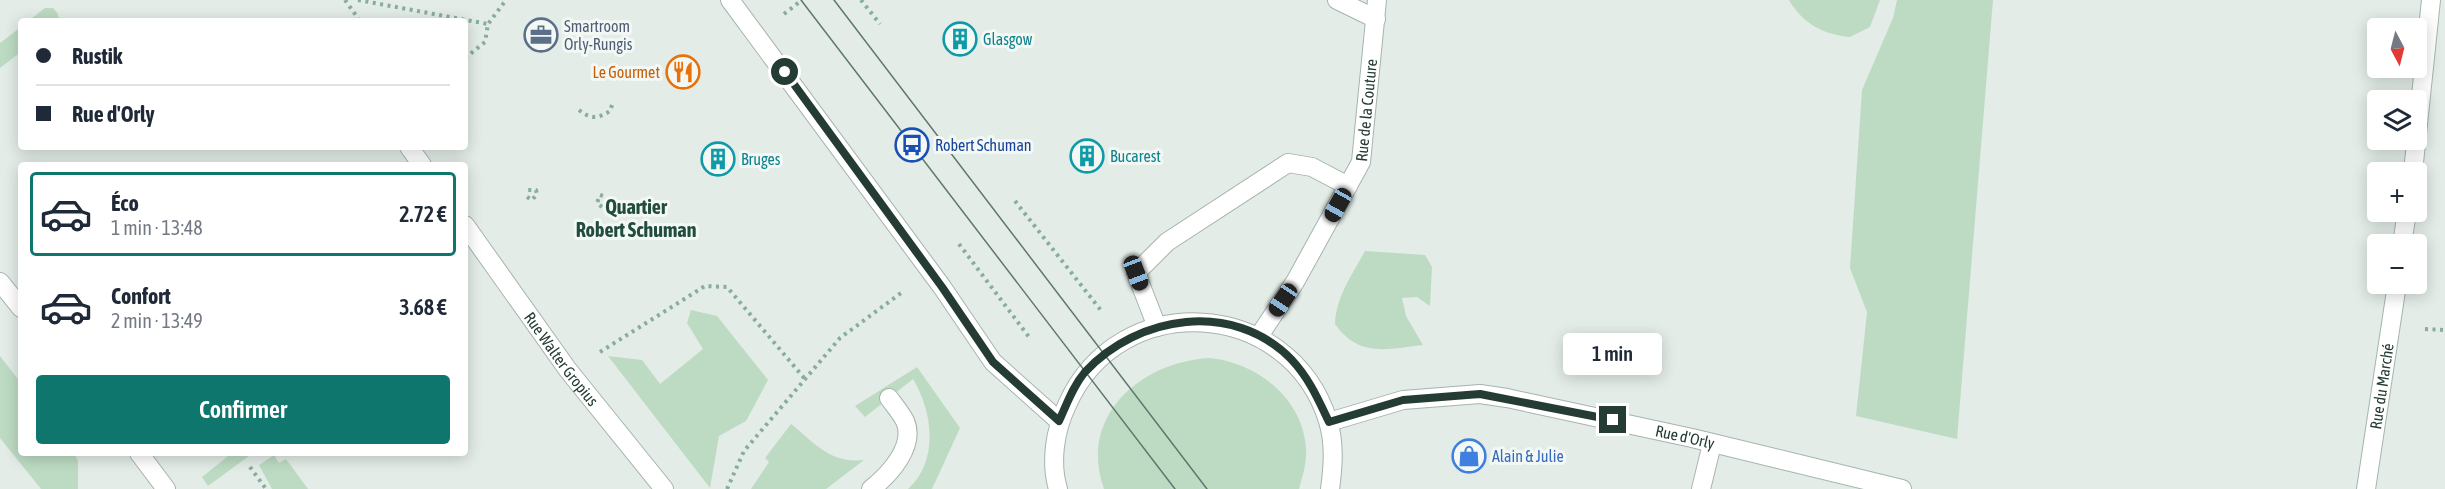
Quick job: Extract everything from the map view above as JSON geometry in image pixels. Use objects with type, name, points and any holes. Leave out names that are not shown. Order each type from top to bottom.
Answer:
[{"type":"street","points":[[730,0],[922,258],[993,362],[1059,421]]},
{"type":"street","points":[[1337,0],[1376,20]]},
{"type":"street","name":"Rue de la Couture","points":[[1259,336],[1295,282],[1361,162],[1377,0]]},
{"type":"street","points":[[2414,162],[2431,0]]},
{"type":"street","points":[[1157,327],[1136,273],[1167,242],[1288,163],[1312,167],[1348,186]]},
{"type":"street","name":"Rue Walter Gropius","points":[[468,229],[568,370],[664,489]]},
{"type":"street","points":[[0,282],[18,304]]},
{"type":"street","name":"Rue du Marché","points":[[2366,489],[2395,294]]},
{"type":"street","points":[[1051,486],[1059,421],[1084,374],[1104,354],[1137,333],[1178,321],[1219,323],[1259,336],[1290,358],[1307,380],[1329,422],[1334,460],[1330,489]]},
{"type":"street","name":"Rue d'Orly","points":[[1329,422],[1403,400],[1480,394],[1590,415],[1902,489]]},
{"type":"street","points":[[871,489],[896,465],[906,443],[906,423],[889,398]]},
{"type":"street","points":[[1701,489],[1712,444]]},
{"type":"street","points":[[142,457],[166,489]]},
{"type":"path","points":[[345,0],[358,18]]},
{"type":"path","points":[[358,0],[456,18]]},
{"type":"path","points":[[468,56],[485,42],[488,24],[506,0]]},
{"type":"path","points":[[782,16],[802,0]]},
{"type":"path","points":[[861,0],[880,24]]},
{"type":"path","points":[[468,20],[488,24]]},
{"type":"path","points":[[579,110],[587,116],[596,118],[610,111],[612,105]]},
{"type":"path","points":[[527,197],[532,200],[537,194],[536,190],[528,190]]},
{"type":"path","points":[[602,207],[597,199],[600,195],[606,197]]},
{"type":"path","points":[[1015,201],[1102,313]]},
{"type":"path","points":[[959,244],[1029,337]]},
{"type":"path","points":[[568,370],[705,286],[726,287],[805,379]]},
{"type":"path","points":[[727,489],[744,451],[840,338],[901,292]]},
{"type":"path","points":[[2420,329],[2445,330]]},
{"type":"path","points":[[250,467],[266,489]]},
{"type":"green space","points":[[1789,0],[1880,0],[1870,27],[1850,37],[1831,34],[1815,26],[1800,15]]},
{"type":"green space","points":[[1897,0],[1993,0],[1957,439],[1856,416],[1867,312],[1850,268],[1862,90],[1893,18]]},
{"type":"green space","points":[[45,8],[53,8],[59,18],[32,18]]},
{"type":"green space","points":[[18,29],[18,54],[0,68],[0,43]]},
{"type":"green space","points":[[1365,251],[1425,255],[1432,267],[1430,306],[1417,297],[1402,298],[1406,316],[1423,345],[1386,349],[1364,347],[1344,335],[1335,324],[1342,295]]},
{"type":"green space","points":[[691,310],[717,316],[768,380],[746,421],[719,436],[710,488],[608,356],[642,360],[660,384],[703,349],[687,323]]},
{"type":"green space","points":[[0,356],[18,379],[18,456],[76,456],[78,461],[78,489],[41,489],[0,438]]},
{"type":"green space","points":[[1209,358],[1227,361],[1260,375],[1274,386],[1296,413],[1303,430],[1306,448],[1299,489],[1104,489],[1098,463],[1100,439],[1108,417],[1121,398],[1139,382],[1160,370],[1184,362]]},
{"type":"green space","points":[[917,367],[960,428],[932,489],[908,489],[918,478],[925,465],[930,436],[925,406],[913,379],[865,417],[855,406]]},
{"type":"green space","points":[[791,424],[832,455],[842,459],[864,460],[826,489],[751,489],[769,462],[765,458]]},
{"type":"green space","points":[[228,456],[249,456],[208,486],[202,477]]},
{"type":"green space","points":[[272,456],[279,463],[286,459],[308,489],[272,489],[259,465]]},
{"type":"tram line","points":[[801,0],[1175,489]]},
{"type":"tram line","points":[[834,0],[1207,489]]},
{"type":"place","name":"Smartroom Orly-Rungis","points":[[541,35]]},
{"type":"place","name":"Glasgow","points":[[960,39]]},
{"type":"place","name":"Le Gourmet","points":[[683,72]]},
{"type":"place","name":"Robert Schuman","points":[[912,145]]},
{"type":"place","name":"Bucarest","points":[[1087,156]]},
{"type":"place","name":"Bruges","points":[[718,159]]},
{"type":"place","name":"Alain & Julie","points":[[1469,456]]},
{"type":"district","name":"Quartier Robert Schuman","points":[[636,218]]},
{"type":"route","points":[[785,72],[942,287],[993,362],[1059,421],[1084,374],[1104,354],[1137,333],[1178,321],[1219,323],[1259,336],[1290,358],[1313,387],[1329,422],[1403,400],[1480,394],[1613,420]]}]
